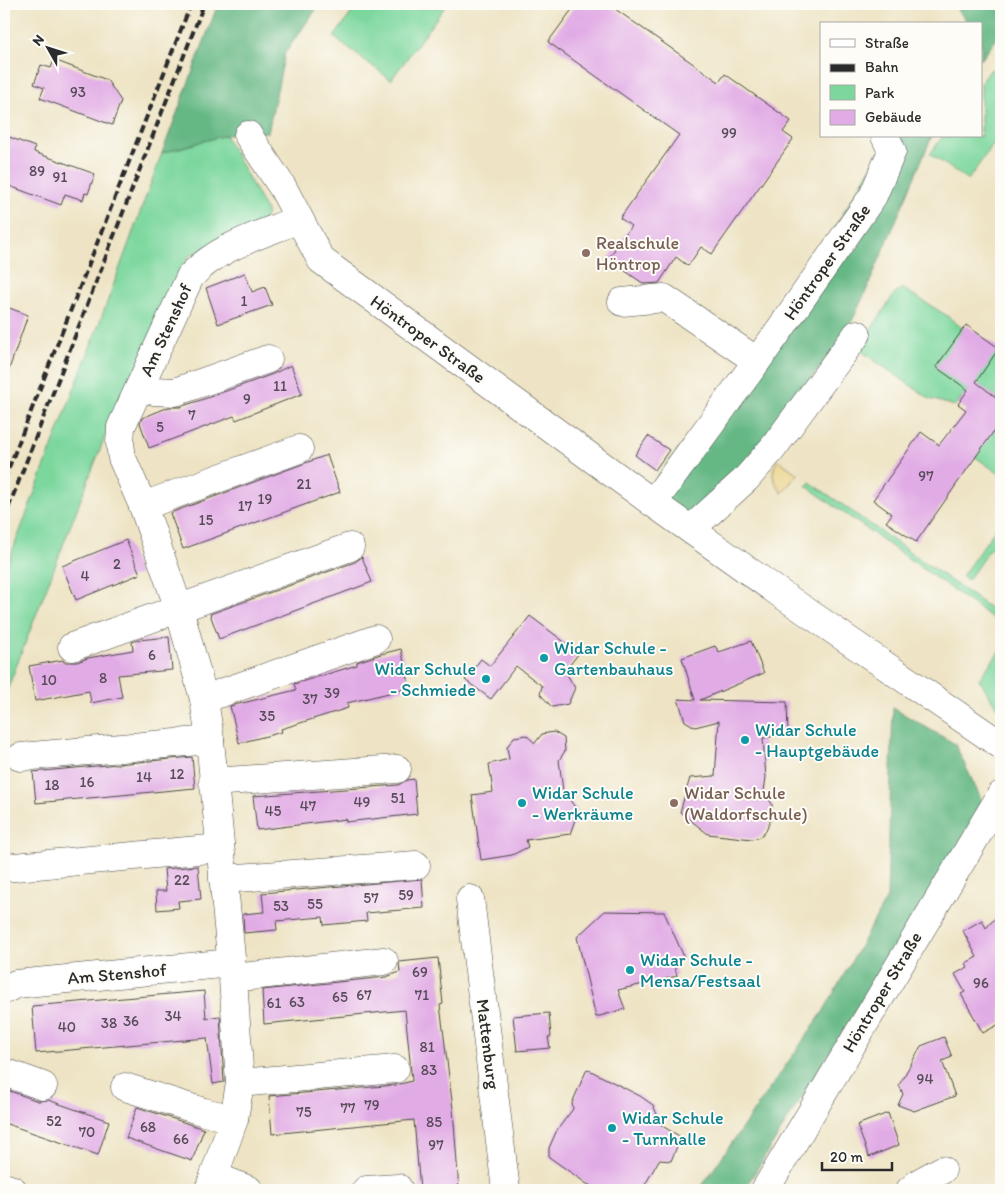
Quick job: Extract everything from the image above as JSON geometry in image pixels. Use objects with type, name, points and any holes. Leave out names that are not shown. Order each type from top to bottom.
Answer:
[{"type":"street","name":"Höntroper Straße","points":[[248,135],[283,188],[321,260],[653,503],[797,605],[1001,745]]},
{"type":"street","name":"Höntroper Straße","points":[[653,503],[757,361],[873,196],[892,151],[886,138]]},
{"type":"street","name":"Am Stenshof","points":[[249,1190],[212,1183],[234,1119],[240,1083],[232,970],[210,740],[204,699],[178,609],[143,506],[122,458],[120,443],[122,427],[190,277],[201,265],[230,247],[299,219]]},
{"type":"street","points":[[622,302],[664,298],[757,361]]},
{"type":"street","points":[[691,529],[746,479],[773,448],[857,334]]},
{"type":"street","name":"Am Stenshof","points":[[140,387],[154,391],[175,392],[268,359]]},
{"type":"street","points":[[143,506],[299,449]]},
{"type":"street","points":[[72,647],[350,546]]},
{"type":"street","points":[[204,699],[376,639]]},
{"type":"street","points":[[21,757],[210,740]]},
{"type":"street","points":[[213,782],[397,769]]},
{"type":"street","name":"Höntroper Straße","points":[[765,1190],[1001,795]]},
{"type":"street","points":[[4,868],[220,848]]},
{"type":"street","points":[[223,879],[416,865]]},
{"type":"street","name":"Mattenburg","points":[[470,899],[506,1190]]},
{"type":"street","name":"Am Stenshof","points":[[4,990],[16,984],[384,961]]},
{"type":"street","points":[[240,1083],[395,1069]]},
{"type":"street","points":[[4,1072],[43,1086]]},
{"type":"street","points":[[125,1087],[204,1112],[234,1119]]},
{"type":"street","points":[[910,1190],[942,1170]]},
{"type":"street","points":[[4,1187],[13,1190]]},
{"type":"street","points":[[366,1190],[398,1188],[399,1190]]},
{"type":"green space","points":[[218,4],[320,4],[285,53],[268,132],[225,135],[162,153]]},
{"type":"green space","points":[[358,4],[447,4],[391,80],[334,37]]},
{"type":"green space","points":[[953,4],[1001,4],[1001,33],[982,59],[982,22],[967,22]]},
{"type":"green space","points":[[991,69],[1001,77],[1001,133],[968,180],[930,154],[942,138],[982,138],[982,82]]},
{"type":"green space","points":[[225,135],[267,212],[263,224],[189,256],[106,434],[4,698],[4,573],[162,153]]},
{"type":"green space","points":[[891,138],[931,138],[845,336],[741,467],[689,517],[648,489],[736,374],[826,242]]},
{"type":"green space","points":[[902,288],[946,315],[995,354],[1001,347],[1001,401],[975,382],[955,406],[930,399],[858,349],[895,293]]},
{"type":"green space","points":[[1001,421],[1001,475],[961,447],[994,431]]},
{"type":"green space","points":[[810,482],[994,611],[1001,603],[1001,624],[806,486]]},
{"type":"green space","points":[[1001,521],[1001,533],[968,580],[962,576]]},
{"type":"green space","points":[[1001,649],[1001,714],[979,679]]},
{"type":"green space","points":[[893,708],[955,744],[984,805],[744,1190],[699,1190],[823,1012],[887,898]]},
{"type":"sand","points":[[778,460],[798,474],[782,493],[773,473]]},
{"type":"building","points":[[576,4],[608,4],[719,82],[725,74],[791,121],[783,132],[793,139],[712,254],[701,247],[688,266],[676,257],[659,283],[644,284],[608,259],[631,226],[620,218],[679,135],[548,42]]},
{"type":"building","points":[[54,60],[107,80],[121,101],[112,125],[40,98],[44,88],[34,84],[41,65],[51,68]]},
{"type":"building","points":[[4,135],[35,147],[34,152],[95,174],[88,194],[85,193],[83,200],[65,194],[61,205],[4,184]]},
{"type":"building","points":[[245,273],[252,292],[265,287],[272,305],[218,324],[206,288]]},
{"type":"building","points":[[4,306],[28,315],[7,375],[4,375]]},
{"type":"building","points":[[966,325],[999,348],[976,382],[1001,401],[1001,421],[916,542],[886,522],[892,514],[873,500],[921,432],[939,445],[966,410],[958,404],[968,390],[936,367]]},
{"type":"building","points":[[291,365],[302,394],[236,420],[234,416],[149,448],[140,423],[142,418],[169,407],[180,407],[204,399],[273,374]]},
{"type":"building","points":[[648,436],[669,450],[655,470],[635,455]]},
{"type":"building","points":[[327,455],[340,492],[183,549],[170,513]]},
{"type":"building","points":[[126,540],[140,574],[76,600],[62,566]]},
{"type":"building","points":[[362,557],[372,582],[219,639],[210,614],[355,562]]},
{"type":"building","name":"Widar Schule - Gartenbauhaus","points":[[530,616],[579,653],[565,671],[575,688],[568,704],[552,707],[540,694],[542,686],[516,666],[491,699],[465,680],[481,659],[490,666]]},
{"type":"building","points":[[169,637],[172,670],[118,675],[122,697],[91,703],[89,691],[35,701],[29,666],[63,660],[64,662],[77,662],[88,658],[133,650],[132,642],[138,640]]},
{"type":"building","name":"Widar Schule - Hauptgebäude","points":[[751,641],[764,673],[700,700],[787,702],[788,734],[763,738],[766,777],[764,792],[772,804],[772,816],[767,829],[760,837],[752,839],[708,834],[680,812],[690,778],[715,776],[719,721],[695,727],[685,721],[678,699],[695,700],[682,658],[715,646],[719,652]]},
{"type":"building","points":[[401,649],[410,688],[347,703],[348,708],[281,729],[282,732],[239,743],[230,706],[296,690],[294,684],[357,665],[357,662]]},
{"type":"building","name":"Widar Schule - Werkräume","points":[[554,732],[564,738],[565,751],[559,760],[563,791],[578,811],[570,834],[526,840],[528,847],[512,855],[481,860],[472,795],[493,792],[489,764],[509,759],[507,747],[514,737],[526,735],[535,743],[542,734]]},
{"type":"building","points":[[192,757],[195,788],[36,803],[33,772]]},
{"type":"building","points":[[414,779],[417,814],[346,822],[346,819],[257,830],[253,796],[398,785],[407,780]]},
{"type":"building","points":[[198,866],[201,899],[178,901],[179,908],[157,910],[156,891],[166,891],[164,869]]},
{"type":"building","points":[[422,879],[424,908],[366,913],[367,921],[324,925],[323,917],[276,921],[277,930],[244,933],[243,914],[264,912],[262,893]]},
{"type":"building","name":"Widar Schule - Mensa/Festsaal","points":[[605,911],[664,912],[684,957],[674,963],[677,976],[618,990],[625,1009],[596,1017],[577,937]]},
{"type":"building","points":[[1001,912],[1001,1023],[983,1033],[961,994],[965,992],[955,974],[968,967],[966,963],[977,957],[963,931],[982,920],[986,928]]},
{"type":"building","points":[[438,958],[443,1004],[440,1005],[453,1109],[459,1190],[420,1190],[414,1120],[272,1134],[269,1096],[396,1085],[412,1081],[405,1010],[264,1024],[262,990],[386,977],[400,972],[399,962]]},
{"type":"building","points":[[204,991],[206,1018],[220,1016],[224,1082],[213,1084],[207,1038],[36,1053],[32,1006]]},
{"type":"building","points":[[549,1013],[551,1037],[548,1037],[550,1048],[517,1051],[513,1016]]},
{"type":"building","points":[[944,1037],[952,1057],[942,1061],[955,1096],[914,1111],[898,1105],[903,1094],[899,1085],[921,1046]]},
{"type":"building","name":"Widar Schule - Turnhalle","points":[[587,1069],[640,1096],[653,1105],[662,1126],[681,1137],[671,1161],[659,1160],[642,1190],[600,1190],[587,1184],[549,1157],[549,1148],[557,1130],[573,1109],[572,1103]]},
{"type":"building","points":[[4,1089],[38,1101],[48,1100],[109,1121],[98,1155],[4,1123]]},
{"type":"building","points":[[137,1107],[204,1129],[192,1161],[126,1138]]},
{"type":"building","points":[[888,1113],[899,1145],[869,1157],[857,1125]]},
{"type":"railway","points":[[4,480],[191,4]]},
{"type":"railway","points":[[4,519],[204,4]]},
{"type":"place","name":"Realschule Höntrop","points":[[586,253]]},
{"type":"place","name":"Widar Schule - Gartenbauhaus","points":[[544,658]]},
{"type":"place","name":"Widar Schule - Schmiede","points":[[486,679]]},
{"type":"place","name":"Widar Schule - Hauptgebäude","points":[[745,740]]},
{"type":"place","name":"Widar Schule - Werkräume","points":[[522,803]]},
{"type":"place","name":"Widar Schule (Waldorfschule)","points":[[674,803]]},
{"type":"place","name":"Widar Schule - Mensa/Festsaal","points":[[630,970]]},
{"type":"place","name":"Widar Schule - Turnhalle","points":[[612,1128]]}]
